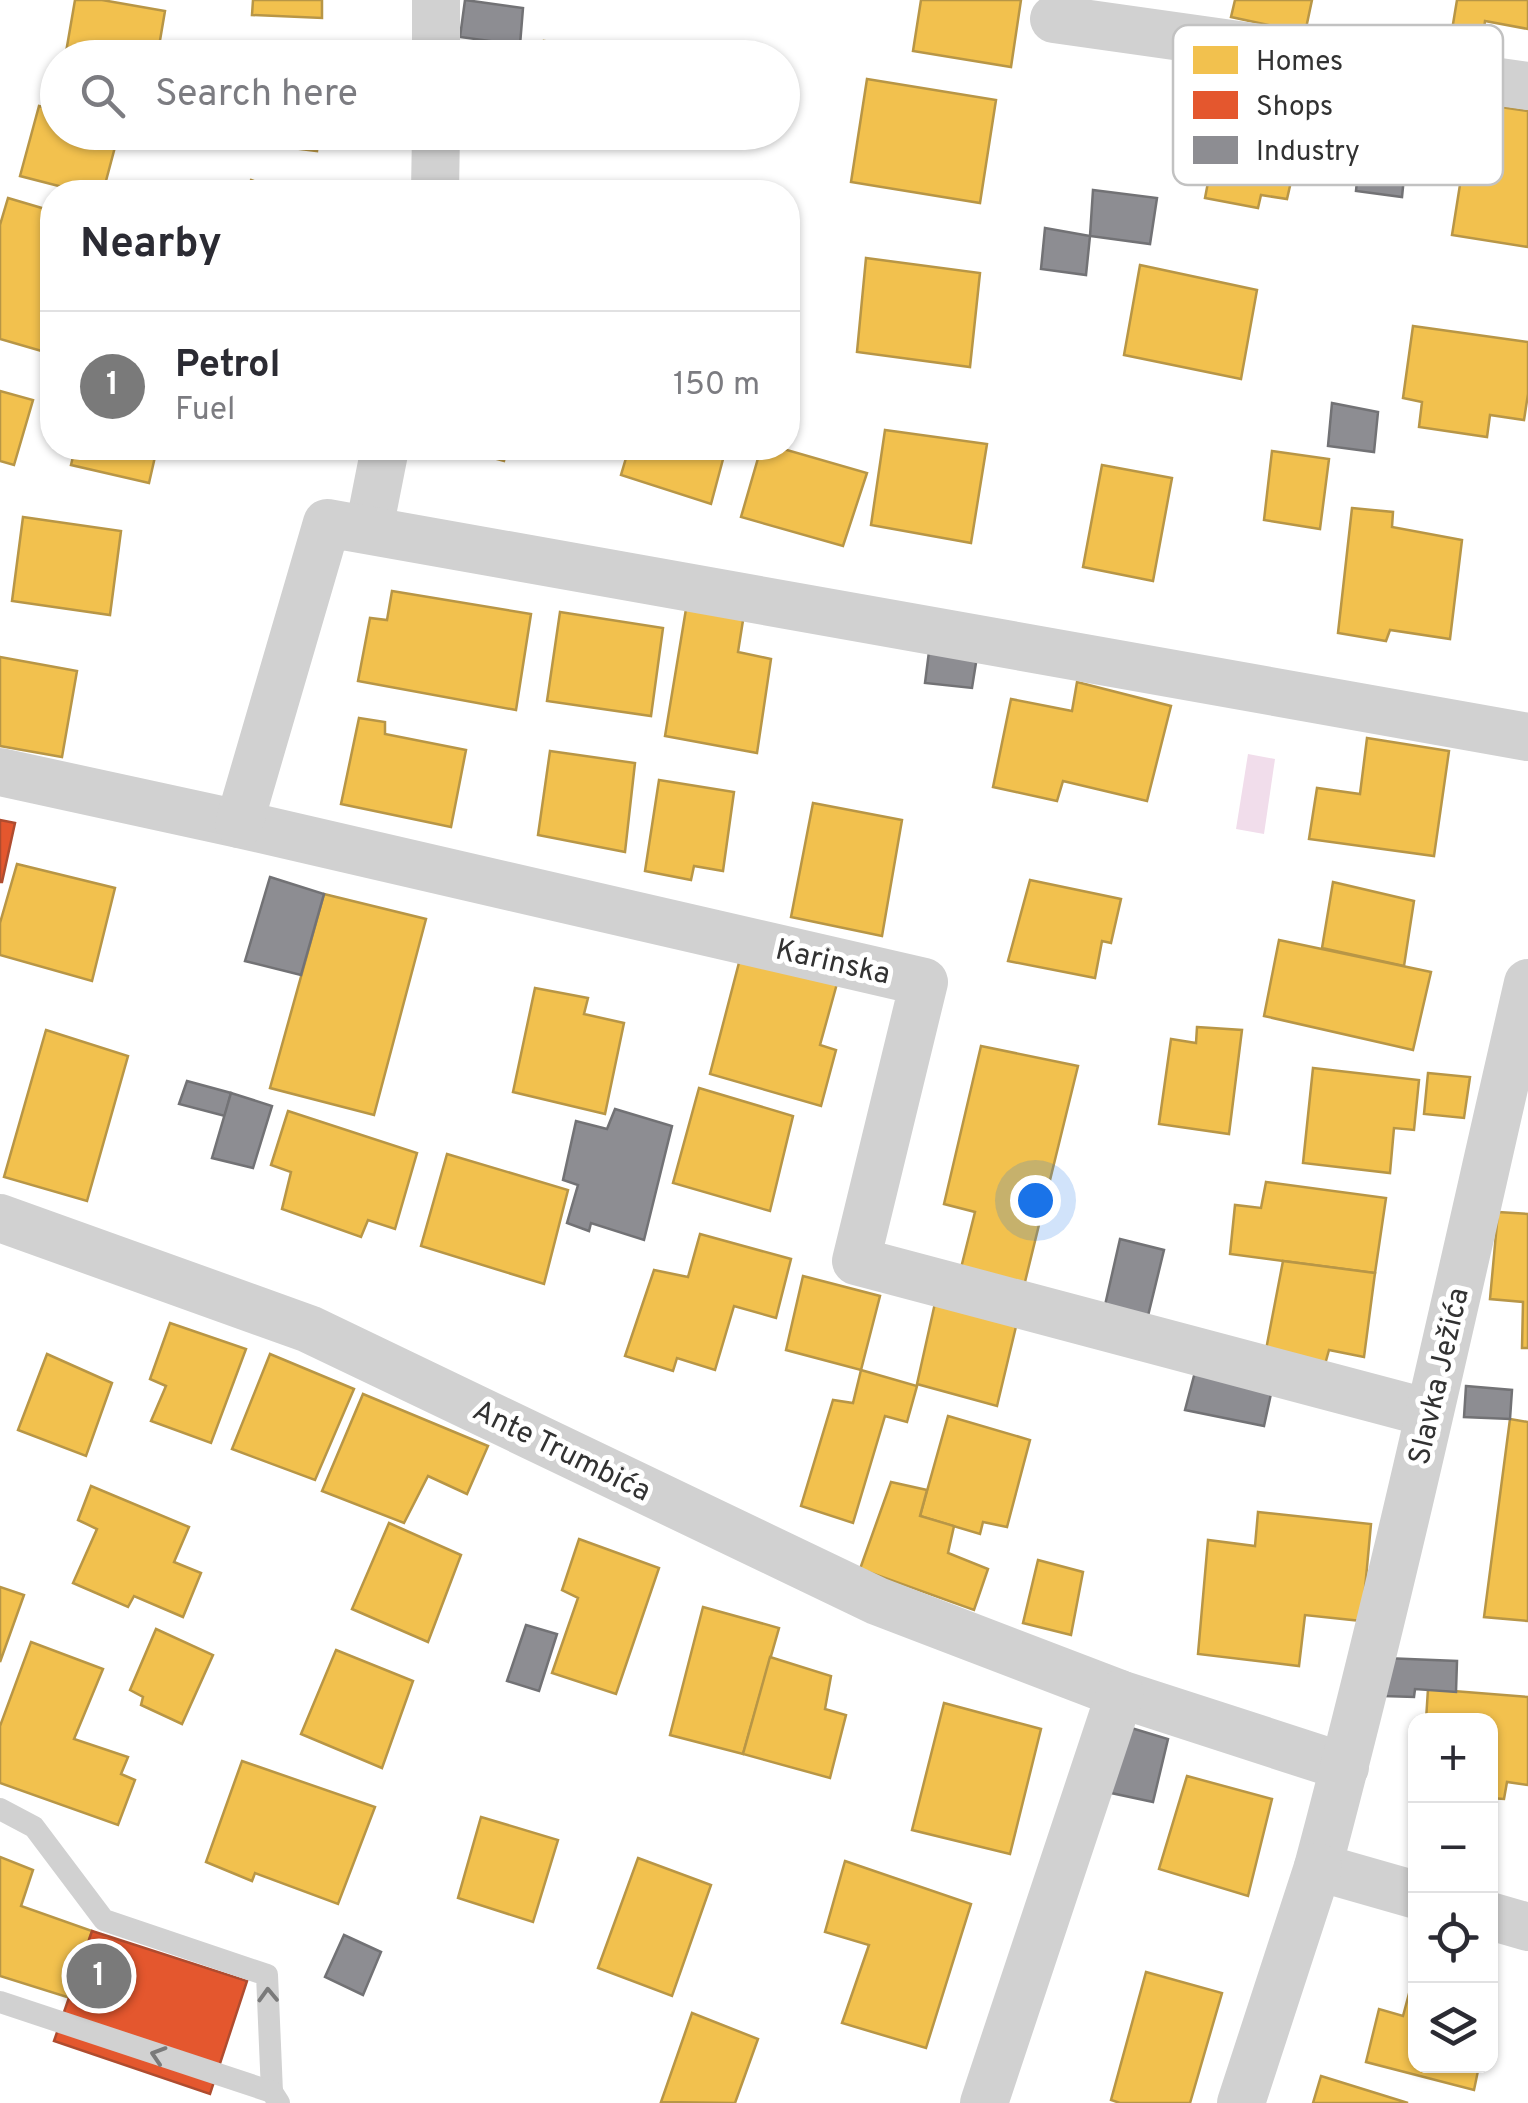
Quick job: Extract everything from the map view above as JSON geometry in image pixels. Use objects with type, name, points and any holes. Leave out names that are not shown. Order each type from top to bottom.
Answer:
[{"type":"street","points":[[436,0],[436,40]]},
{"type":"street","points":[[1054,19],[1173,36]]},
{"type":"street","points":[[1503,82],[1528,86]]},
{"type":"street","points":[[435,180],[436,150]]},
{"type":"street","points":[[369,529],[383,460]]},
{"type":"street","points":[[239,824],[327,524],[1528,737]]},
{"type":"street","name":"Karinska","points":[[0,772],[924,982],[856,1261],[1430,1414]]},
{"type":"street","name":"Slavka Ježića","points":[[1345,1767],[1528,984]]},
{"type":"street","name":"Ante Trumbića","points":[[0,1218],[309,1329],[877,1602],[1120,1694],[1345,1767]]},
{"type":"street","points":[[984,2103],[1120,1694]]},
{"type":"street","points":[[1241,2103],[1318,1867],[1345,1767]]},
{"type":"street","points":[[1318,1867],[1409,1893]]},
{"type":"street","points":[[1498,1918],[1528,1927]]},
{"type":"lane","points":[[0,1809],[34,1827],[104,1920],[267,1975],[275,2098],[0,2002]]},
{"type":"shaded area","points":[[1248,754],[1275,759],[1264,834],[1236,829]]},
{"type":"building: Homes","points":[[75,0],[102,0],[165,11],[160,40],[68,40]]},
{"type":"building: Homes","points":[[253,0],[322,0],[322,18],[252,15]]},
{"type":"building: Homes","points":[[921,0],[1021,0],[1011,67],[913,51]]},
{"type":"building: Homes","points":[[1235,0],[1312,0],[1307,25],[1268,25],[1231,17]]},
{"type":"building: Homes","points":[[1457,0],[1528,0],[1528,29],[1485,21],[1484,25],[1453,25]]},
{"type":"building: Homes","points":[[867,79],[996,100],[980,203],[851,182]]},
{"type":"building: Homes","points":[[39,106],[40,150],[114,150],[106,180],[40,181],[20,176]]},
{"type":"building: Homes","points":[[1503,107],[1528,111],[1528,247],[1452,235],[1460,185],[1503,185]]},
{"type":"building: Homes","points":[[1207,185],[1290,185],[1287,199],[1261,195],[1258,208],[1205,198]]},
{"type":"building: Homes","points":[[8,198],[40,207],[40,351],[0,339],[0,225]]},
{"type":"building: Homes","points":[[866,258],[980,273],[970,367],[857,352]]},
{"type":"building: Homes","points":[[1140,265],[1257,290],[1241,379],[1124,355]]},
{"type":"building: Homes","points":[[1413,326],[1528,342],[1524,420],[1490,415],[1487,437],[1419,427],[1422,402],[1403,398]]},
{"type":"building: Homes","points":[[0,391],[33,400],[14,465],[0,461]]},
{"type":"building: Homes","points":[[885,430],[987,444],[971,543],[871,525]]},
{"type":"building: Homes","points":[[1272,451],[1329,459],[1320,529],[1264,520]]},
{"type":"building: Homes","points":[[800,454],[867,473],[843,546],[741,517],[758,460],[800,460]]},
{"type":"building: Homes","points":[[72,460],[154,460],[149,483],[71,465]]},
{"type":"building: Homes","points":[[625,460],[723,460],[711,504],[621,475]]},
{"type":"building: Homes","points":[[1102,465],[1172,478],[1153,581],[1083,567]]},
{"type":"building: Homes","points":[[1352,508],[1393,512],[1392,527],[1462,540],[1450,639],[1390,630],[1386,641],[1338,633]]},
{"type":"building: Homes","points":[[23,517],[121,531],[110,615],[12,601]]},
{"type":"building: Homes","points":[[392,591],[531,614],[516,710],[358,681],[370,618],[387,620]]},
{"type":"building: Homes","points":[[687,603],[744,614],[738,652],[771,659],[757,753],[665,736]]},
{"type":"building: Homes","points":[[560,612],[663,628],[651,716],[547,701]]},
{"type":"building: Homes","points":[[0,657],[77,671],[62,757],[0,746]]},
{"type":"building: Homes","points":[[1077,682],[1171,706],[1147,801],[1063,781],[1057,801],[993,787],[1011,699],[1072,711]]},
{"type":"building: Homes","points":[[359,718],[385,722],[385,734],[466,750],[451,827],[341,804]]},
{"type":"building: Homes","points":[[1367,738],[1449,751],[1434,856],[1309,839],[1317,788],[1360,794]]},
{"type":"building: Homes","points":[[550,751],[635,763],[625,852],[538,835]]},
{"type":"building: Homes","points":[[659,780],[734,792],[723,871],[694,866],[691,880],[645,871]]},
{"type":"building: Homes","points":[[813,803],[902,820],[882,936],[791,917]]},
{"type":"building: Homes","points":[[17,864],[115,888],[92,981],[0,955],[0,923]]},
{"type":"building: Homes","points":[[1030,880],[1121,899],[1111,943],[1102,941],[1095,978],[1008,961]]},
{"type":"building: Homes","points":[[1333,882],[1414,901],[1404,966],[1322,948]]},
{"type":"building: Homes","points":[[324,894],[426,919],[374,1115],[270,1088]]},
{"type":"building: Homes","points":[[1279,940],[1431,972],[1413,1050],[1264,1016]]},
{"type":"building: Homes","points":[[741,955],[838,980],[820,1045],[836,1050],[821,1106],[710,1074]]},
{"type":"building: Homes","points":[[535,988],[588,998],[584,1014],[624,1023],[605,1114],[513,1092]]},
{"type":"building: Homes","points":[[1197,1027],[1242,1030],[1229,1134],[1159,1124],[1171,1039],[1196,1043]]},
{"type":"building: Homes","points":[[46,1030],[128,1056],[87,1201],[4,1177]]},
{"type":"building: Homes","points":[[981,1046],[1078,1066],[1023,1290],[960,1272],[975,1212],[944,1204]]},
{"type":"building: Homes","points":[[1313,1068],[1419,1080],[1414,1130],[1394,1128],[1390,1173],[1303,1163]]},
{"type":"building: Homes","points":[[1428,1073],[1470,1077],[1464,1118],[1424,1114]]},
{"type":"building: Homes","points":[[699,1088],[793,1116],[770,1211],[673,1183]]},
{"type":"building: Homes","points":[[288,1111],[417,1153],[395,1229],[368,1220],[361,1237],[282,1209],[291,1172],[271,1165]]},
{"type":"building: Homes","points":[[447,1154],[568,1190],[544,1284],[421,1246]]},
{"type":"building: Homes","points":[[1266,1182],[1386,1198],[1375,1273],[1230,1254],[1235,1205],[1261,1208]]},
{"type":"building: Homes","points":[[1498,1212],[1528,1214],[1528,1348],[1522,1348],[1523,1302],[1490,1299]]},
{"type":"building: Homes","points":[[700,1234],[791,1259],[776,1318],[734,1306],[715,1370],[677,1358],[673,1371],[625,1356],[654,1270],[688,1277]]},
{"type":"building: Homes","points":[[1283,1261],[1375,1273],[1364,1357],[1329,1350],[1324,1368],[1265,1355]]},
{"type":"building: Homes","points":[[803,1276],[880,1296],[861,1370],[786,1350]]},
{"type":"building: Homes","points":[[937,1294],[1019,1314],[997,1406],[917,1384]]},
{"type":"building: Homes","points":[[170,1323],[246,1349],[211,1443],[151,1421],[166,1386],[150,1379]]},
{"type":"building: Homes","points":[[47,1354],[112,1383],[86,1456],[18,1430]]},
{"type":"building: Homes","points":[[270,1354],[354,1389],[315,1480],[232,1449]]},
{"type":"building: Homes","points":[[861,1370],[917,1386],[907,1422],[885,1416],[853,1523],[801,1506],[833,1400],[853,1403]]},
{"type":"building: Homes","points":[[363,1394],[488,1446],[467,1494],[428,1476],[404,1523],[322,1491]]},
{"type":"building: Homes","points":[[948,1416],[1030,1440],[1007,1527],[983,1522],[980,1534],[920,1516]]},
{"type":"building: Homes","points":[[1510,1419],[1528,1422],[1528,1621],[1484,1617]]},
{"type":"building: Homes","points":[[891,1482],[927,1490],[920,1516],[954,1526],[948,1553],[988,1569],[974,1610],[860,1569]]},
{"type":"building: Homes","points":[[91,1486],[189,1527],[174,1562],[201,1573],[183,1617],[134,1596],[128,1607],[73,1583],[97,1529],[78,1520]]},
{"type":"building: Homes","points":[[1258,1512],[1371,1524],[1362,1621],[1305,1615],[1299,1666],[1198,1654],[1208,1540],[1255,1546]]},
{"type":"building: Homes","points":[[389,1523],[461,1555],[428,1642],[352,1609]]},
{"type":"building: Homes","points":[[579,1539],[659,1568],[616,1694],[552,1673],[578,1598],[562,1590]]},
{"type":"building: Homes","points":[[1038,1560],[1083,1572],[1071,1635],[1023,1623]]},
{"type":"building: Homes","points":[[0,1587],[24,1595],[0,1662]]},
{"type":"building: Homes","points":[[703,1607],[779,1628],[743,1754],[670,1735]]},
{"type":"building: Homes","points":[[156,1629],[213,1655],[182,1724],[141,1705],[143,1697],[130,1690]]},
{"type":"building: Homes","points":[[31,1642],[103,1669],[74,1739],[128,1757],[121,1774],[135,1780],[118,1825],[0,1783],[0,1726]]},
{"type":"building: Homes","points":[[336,1650],[413,1681],[382,1768],[301,1734]]},
{"type":"building: Homes","points":[[770,1657],[831,1676],[825,1709],[846,1715],[830,1778],[743,1754]]},
{"type":"building: Homes","points":[[1428,1689],[1528,1697],[1528,1785],[1507,1782],[1504,1799],[1498,1799],[1498,1713],[1426,1713]]},
{"type":"building: Homes","points":[[944,1703],[1041,1729],[1010,1854],[912,1830]]},
{"type":"building: Homes","points":[[242,1761],[375,1807],[338,1904],[255,1873],[252,1881],[206,1862]]},
{"type":"building: Homes","points":[[1187,1776],[1272,1799],[1248,1896],[1159,1869]]},
{"type":"building: Homes","points":[[481,1817],[558,1840],[533,1922],[458,1898]]},
{"type":"building: Homes","points":[[0,1857],[33,1870],[21,1906],[92,1931],[70,1998],[0,1976]]},
{"type":"building: Homes","points":[[638,1858],[711,1885],[672,1996],[598,1968]]},
{"type":"building: Homes","points":[[845,1861],[971,1904],[926,2048],[842,2023],[869,1945],[825,1932]]},
{"type":"building: Homes","points":[[1146,1972],[1222,1993],[1190,2103],[1111,2100]]},
{"type":"building: Homes","points":[[1408,1997],[1408,2073],[1366,2062],[1379,2009],[1403,2016]]},
{"type":"building: Homes","points":[[692,2013],[758,2039],[735,2103],[661,2102]]},
{"type":"building: Homes","points":[[1408,2073],[1478,2073],[1474,2090]]},
{"type":"building: Homes","points":[[1321,2076],[1408,2103],[1313,2103]]},
{"type":"building: Shops","points":[[0,820],[15,823],[2,882],[0,882]]},
{"type":"building: Shops","points":[[92,1931],[247,1981],[210,2094],[54,2041]]},
{"type":"building: Industry","points":[[465,0],[523,8],[520,40],[460,37]]},
{"type":"building: Industry","points":[[1357,185],[1403,185],[1402,197],[1356,191]]},
{"type":"building: Industry","points":[[1093,190],[1157,198],[1150,244],[1090,236]]},
{"type":"building: Industry","points":[[1045,228],[1090,236],[1086,275],[1041,269]]},
{"type":"building: Industry","points":[[1332,403],[1378,412],[1374,452],[1328,446]]},
{"type":"building: Industry","points":[[931,636],[979,644],[972,688],[925,683]]},
{"type":"building: Industry","points":[[270,877],[324,894],[301,975],[245,961]]},
{"type":"building: Industry","points":[[187,1081],[231,1093],[225,1116],[179,1104]]},
{"type":"building: Industry","points":[[231,1093],[272,1106],[253,1168],[212,1158]]},
{"type":"building: Industry","points":[[615,1109],[672,1126],[644,1240],[591,1223],[589,1231],[567,1223],[578,1185],[563,1180],[576,1121],[607,1129]]},
{"type":"building: Industry","points":[[1120,1239],[1164,1250],[1146,1324],[1103,1314]]},
{"type":"building: Industry","points":[[1195,1372],[1272,1389],[1264,1426],[1185,1410]]},
{"type":"building: Industry","points":[[1466,1386],[1512,1390],[1510,1419],[1464,1417]]},
{"type":"building: Industry","points":[[526,1625],[557,1634],[539,1691],[507,1681]]},
{"type":"building: Industry","points":[[1384,1658],[1457,1661],[1456,1692],[1415,1689],[1414,1697],[1384,1696]]},
{"type":"building: Industry","points":[[1128,1727],[1168,1739],[1153,1802],[1111,1793]]},
{"type":"building: Industry","points":[[344,1935],[381,1952],[363,1995],[325,1977]]},
{"type":"place","name":"Petrol","points":[[99,1976]]}]
